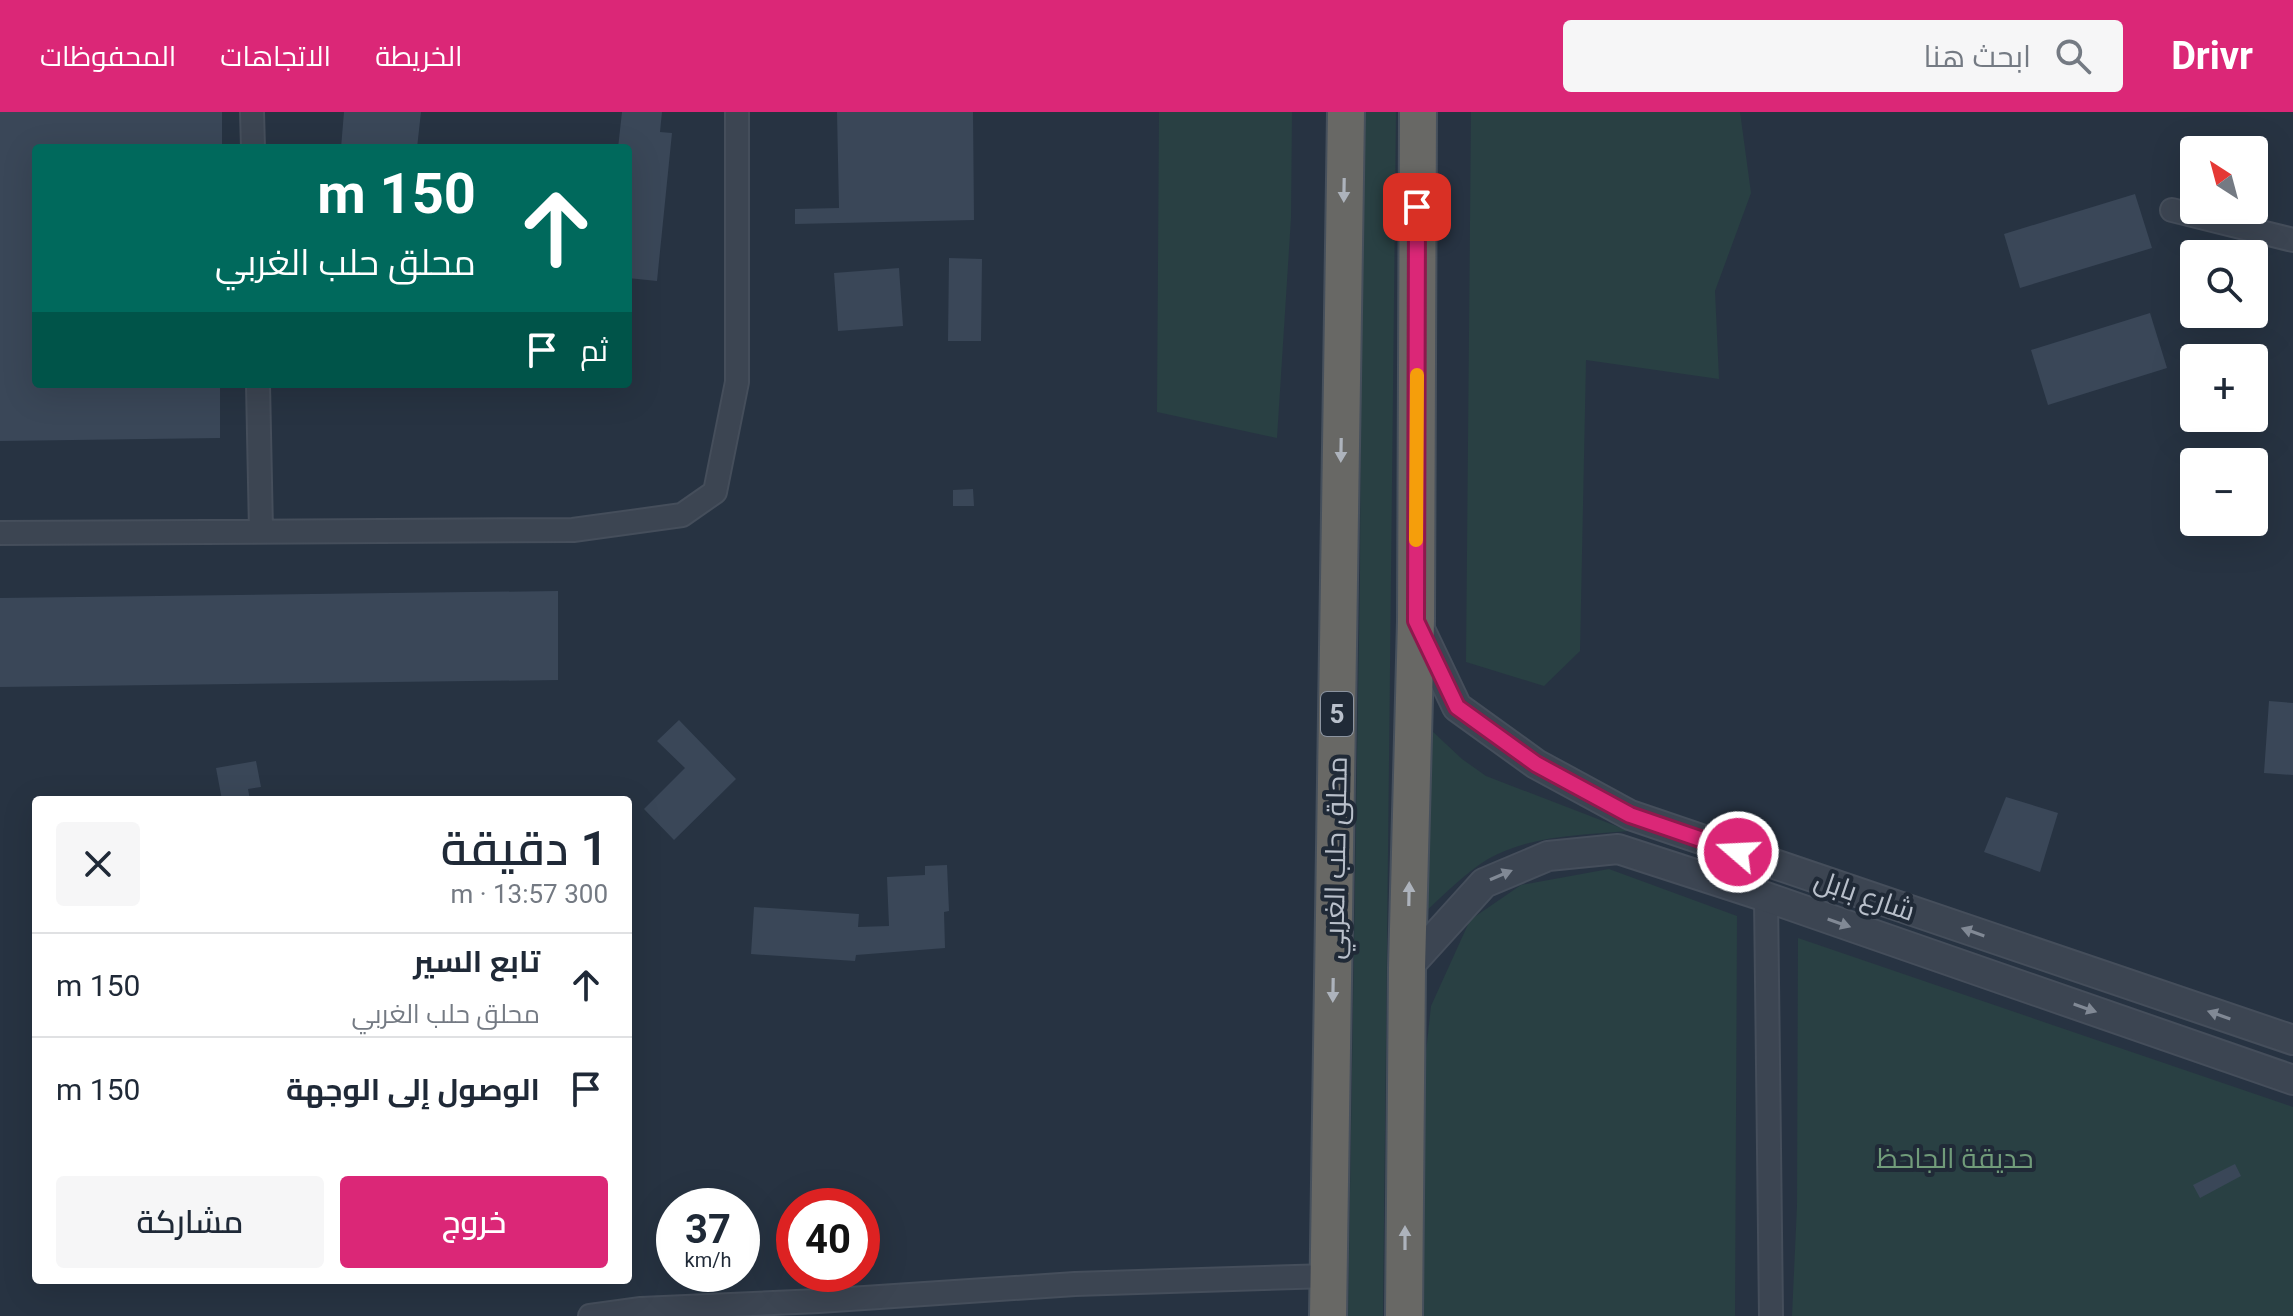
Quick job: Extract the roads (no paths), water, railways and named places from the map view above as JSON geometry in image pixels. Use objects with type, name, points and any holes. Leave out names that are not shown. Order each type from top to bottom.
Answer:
[{"type":"highway","name":"محلق حلب الغربي","points":[[1328,1316],[1346,112]]},
{"type":"highway","points":[[1404,1316],[1407,968],[1416,621],[1418,112]]},
{"type":"street","points":[[252,112],[253,144]]},
{"type":"street","points":[[0,533],[573,530],[682,515],[715,492],[737,382],[737,112]]},
{"type":"street","points":[[2172,210],[2293,240]]},
{"type":"street","points":[[258,388],[261,531]]},
{"type":"street","name":"شارع بابل","points":[[1416,621],[1457,707],[1536,764],[1630,815],[2293,1040]]},
{"type":"street","points":[[1638,855],[1650,822]]},
{"type":"street","points":[[1407,968],[1484,883],[1548,856],[1618,849],[1766,897],[2293,1080]]},
{"type":"street","points":[[1766,897],[1771,1316]]},
{"type":"street","points":[[590,1316],[641,1309],[1075,1284],[1329,1276]]},
{"type":"park label","name":"حديقة الجاحظ","points":[[1955,1158]]}]
